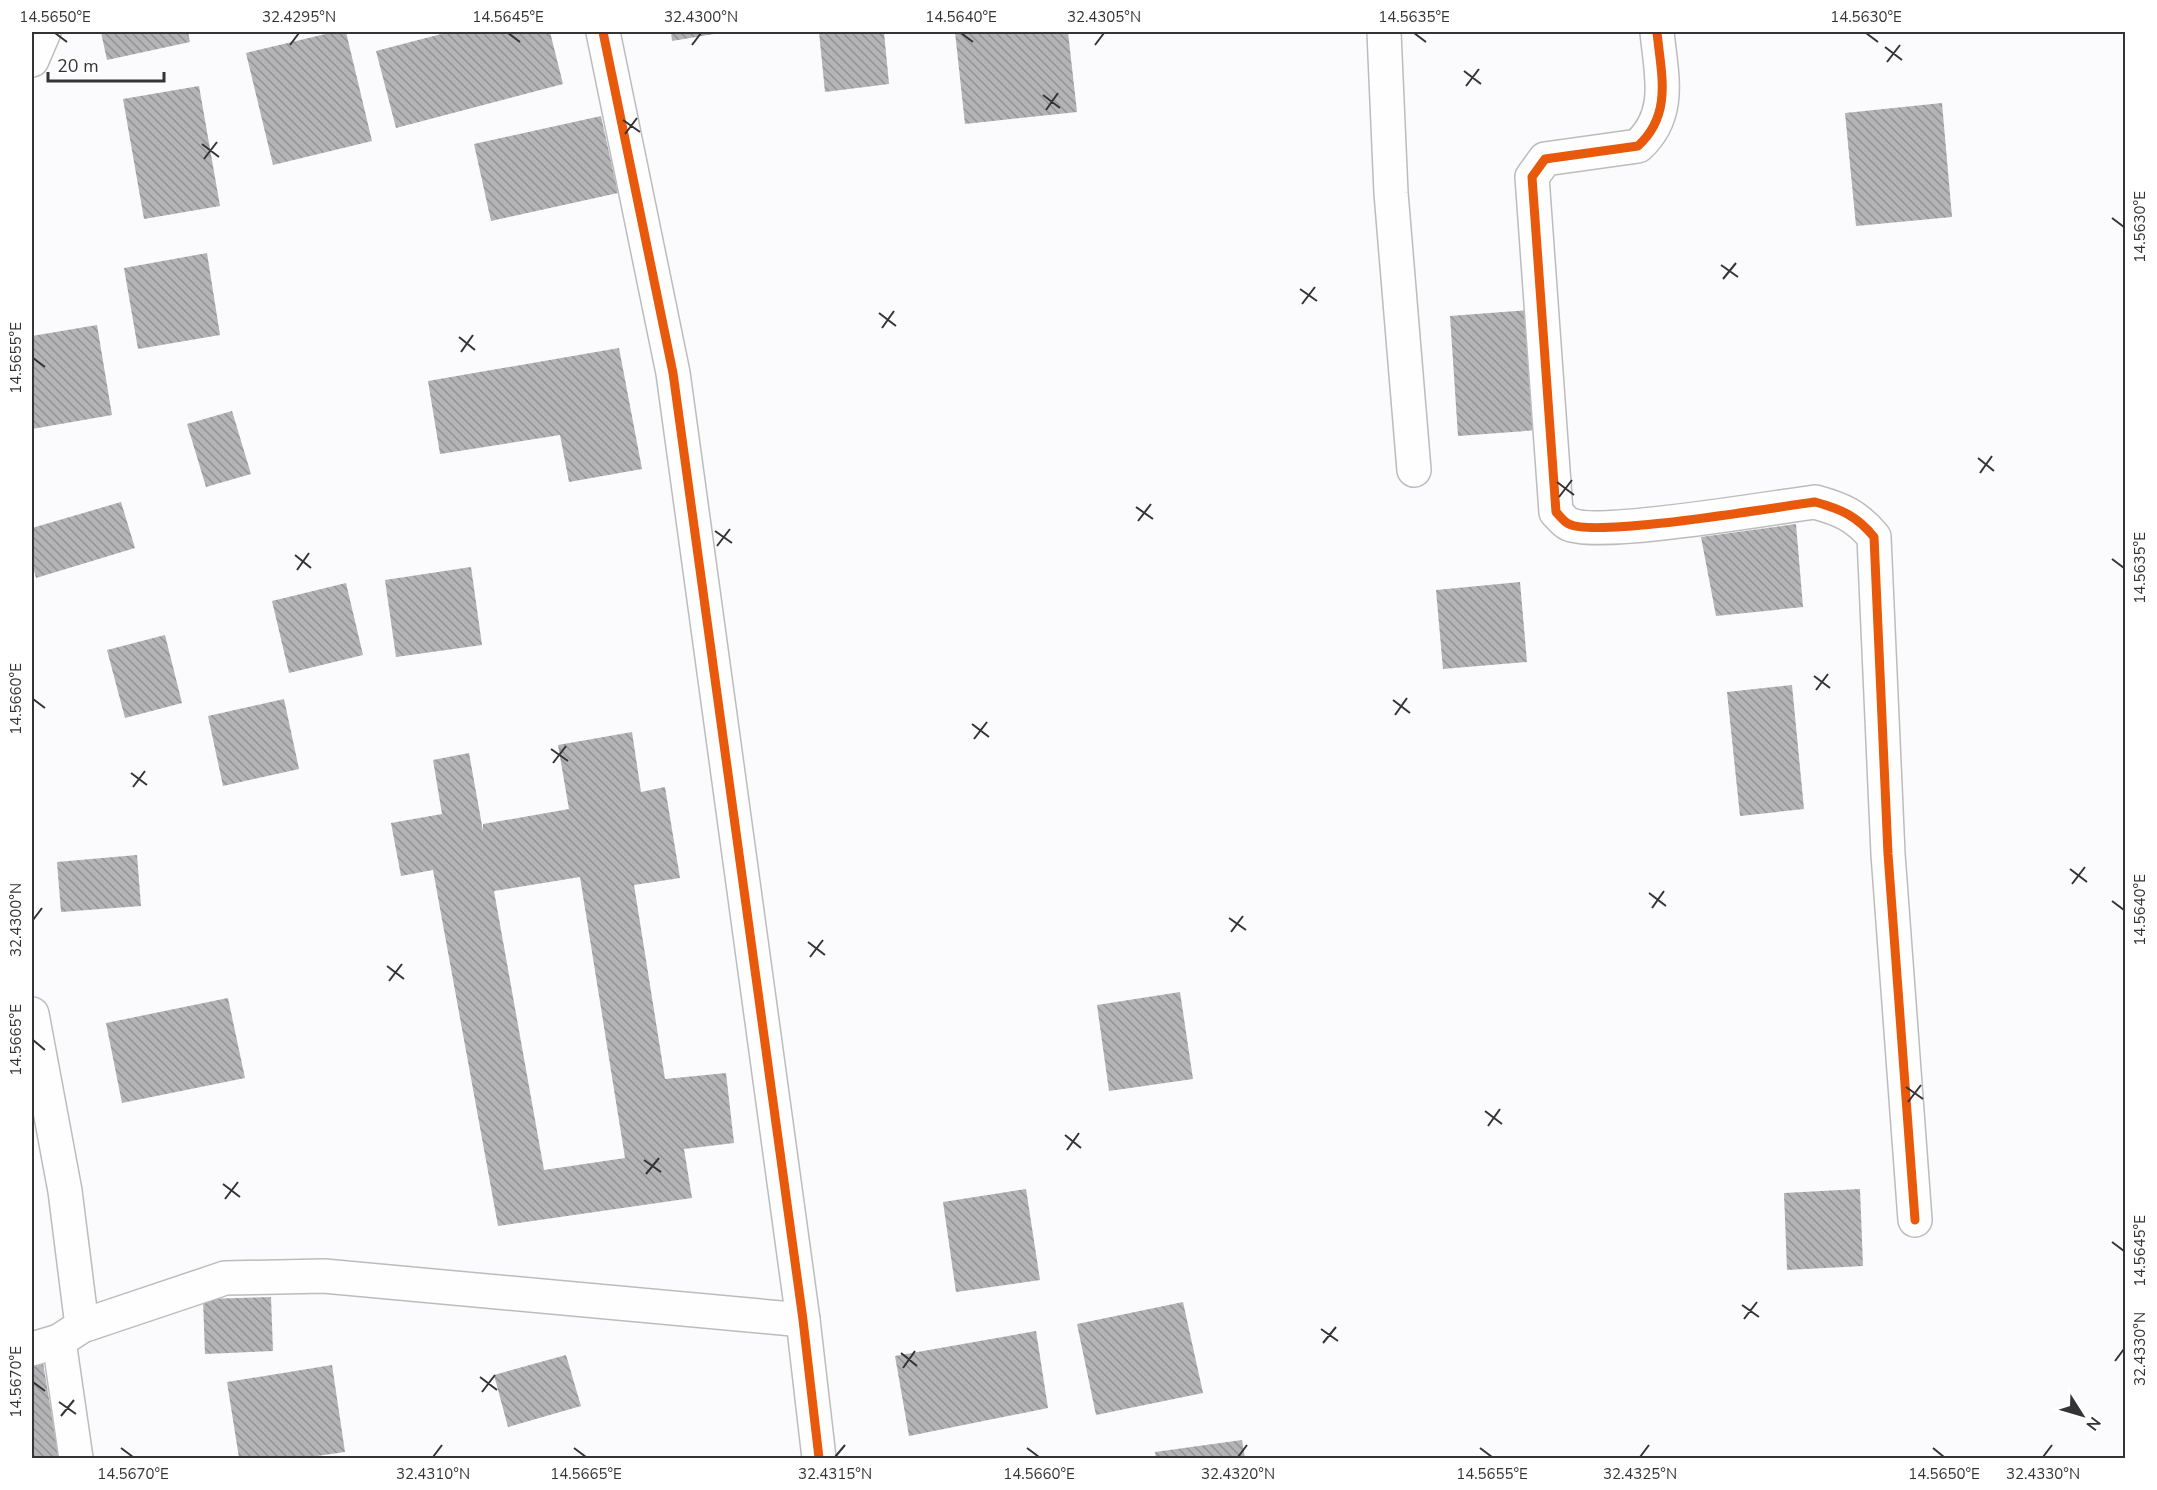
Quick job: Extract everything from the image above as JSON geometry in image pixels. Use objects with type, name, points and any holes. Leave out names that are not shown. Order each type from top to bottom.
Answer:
[{"type":"street","points":[[32,60],[44,32]]},
{"type":"street","points":[[603,32],[673,373],[803,1320],[819,1458]]},
{"type":"street","points":[[1384,32],[1391,193],[1414,470]]},
{"type":"street","points":[[1658,32],[1661,110],[1648,136],[1638,146],[1545,159],[1532,177],[1556,512],[1569,524],[1589,528],[1649,523],[1815,502],[1841,509],[1860,519],[1874,537],[1888,854],[1915,1220]]},
{"type":"street","points":[[32,1014],[65,1191],[58,1338],[76,1458]]},
{"type":"street","points":[[58,1338],[225,1278],[324,1276],[803,1320]]},
{"type":"building","points":[[101,32],[188,32],[190,42],[107,60]]},
{"type":"building","points":[[334,32],[346,32],[372,141],[273,165],[246,53]]},
{"type":"building","points":[[449,32],[550,32],[563,84],[396,128],[376,51]]},
{"type":"building","points":[[671,32],[720,32],[720,33],[672,41]]},
{"type":"building","points":[[819,32],[884,32],[889,84],[825,92]]},
{"type":"building","points":[[955,32],[1068,32],[1077,112],[965,124]]},
{"type":"building","points":[[199,86],[220,206],[144,219],[123,99]]},
{"type":"building","points":[[1942,103],[1952,217],[1856,226],[1845,113]]},
{"type":"building","points":[[601,116],[618,193],[491,221],[474,144]]},
{"type":"building","points":[[207,253],[220,335],[138,349],[124,268]]},
{"type":"building","points":[[1529,310],[1538,430],[1458,436],[1450,316]]},
{"type":"building","points":[[97,325],[112,415],[32,429],[32,336]]},
{"type":"building","points":[[619,348],[642,469],[569,482],[560,435],[440,454],[428,381]]},
{"type":"building","points":[[232,411],[251,474],[206,487],[187,424]]},
{"type":"building","points":[[121,502],[135,548],[36,578],[32,563],[32,528]]},
{"type":"building","points":[[1796,524],[1803,607],[1716,616],[1701,537]]},
{"type":"building","points":[[471,567],[482,645],[396,657],[385,580]]},
{"type":"building","points":[[1520,582],[1527,662],[1443,669],[1436,590]]},
{"type":"building","points":[[346,583],[363,655],[289,673],[272,601]]},
{"type":"building","points":[[165,635],[182,703],[125,718],[107,650]]},
{"type":"building","points":[[1792,685],[1804,809],[1740,816],[1727,692]]},
{"type":"building","points":[[284,699],[299,769],[223,786],[208,716]]},
{"type":"building","points":[[632,732],[641,792],[665,787],[680,878],[634,885],[665,1079],[726,1073],[734,1143],[684,1149],[692,1198],[498,1226],[433,870],[401,876],[391,823],[442,814],[433,760],[469,753],[483,831],[483,824],[569,809],[558,745]],"holes":[[[580,877],[625,1158],[544,1170],[494,891]]]},
{"type":"building","points":[[137,855],[141,906],[61,912],[57,862]]},
{"type":"building","points":[[1180,992],[1193,1079],[1109,1091],[1097,1005]]},
{"type":"building","points":[[228,998],[245,1078],[122,1103],[106,1023]]},
{"type":"building","points":[[1026,1189],[1040,1280],[956,1292],[943,1202]]},
{"type":"building","points":[[1860,1189],[1863,1266],[1787,1270],[1784,1193]]},
{"type":"building","points":[[271,1297],[273,1351],[205,1354],[203,1299]]},
{"type":"building","points":[[1183,1302],[1203,1393],[1096,1415],[1077,1324]]},
{"type":"building","points":[[1036,1331],[1048,1408],[909,1436],[895,1356]]},
{"type":"building","points":[[566,1355],[581,1406],[508,1427],[494,1375]]},
{"type":"building","points":[[43,1363],[59,1458],[32,1458],[32,1365]]},
{"type":"building","points":[[332,1365],[345,1452],[303,1458],[239,1458],[227,1382]]},
{"type":"building","points":[[1242,1440],[1245,1458],[1156,1458],[1155,1452]]},
{"type":"cycle path","points":[[603,32],[673,373],[803,1320],[819,1458]]},
{"type":"cycle path","points":[[1657,32],[1662,93],[1656,121],[1649,134],[1638,146],[1545,159],[1532,177],[1556,512],[1569,524],[1586,527],[1614,527],[1649,525],[1815,502],[1848,514],[1874,537],[1888,854],[1915,1220]]}]
